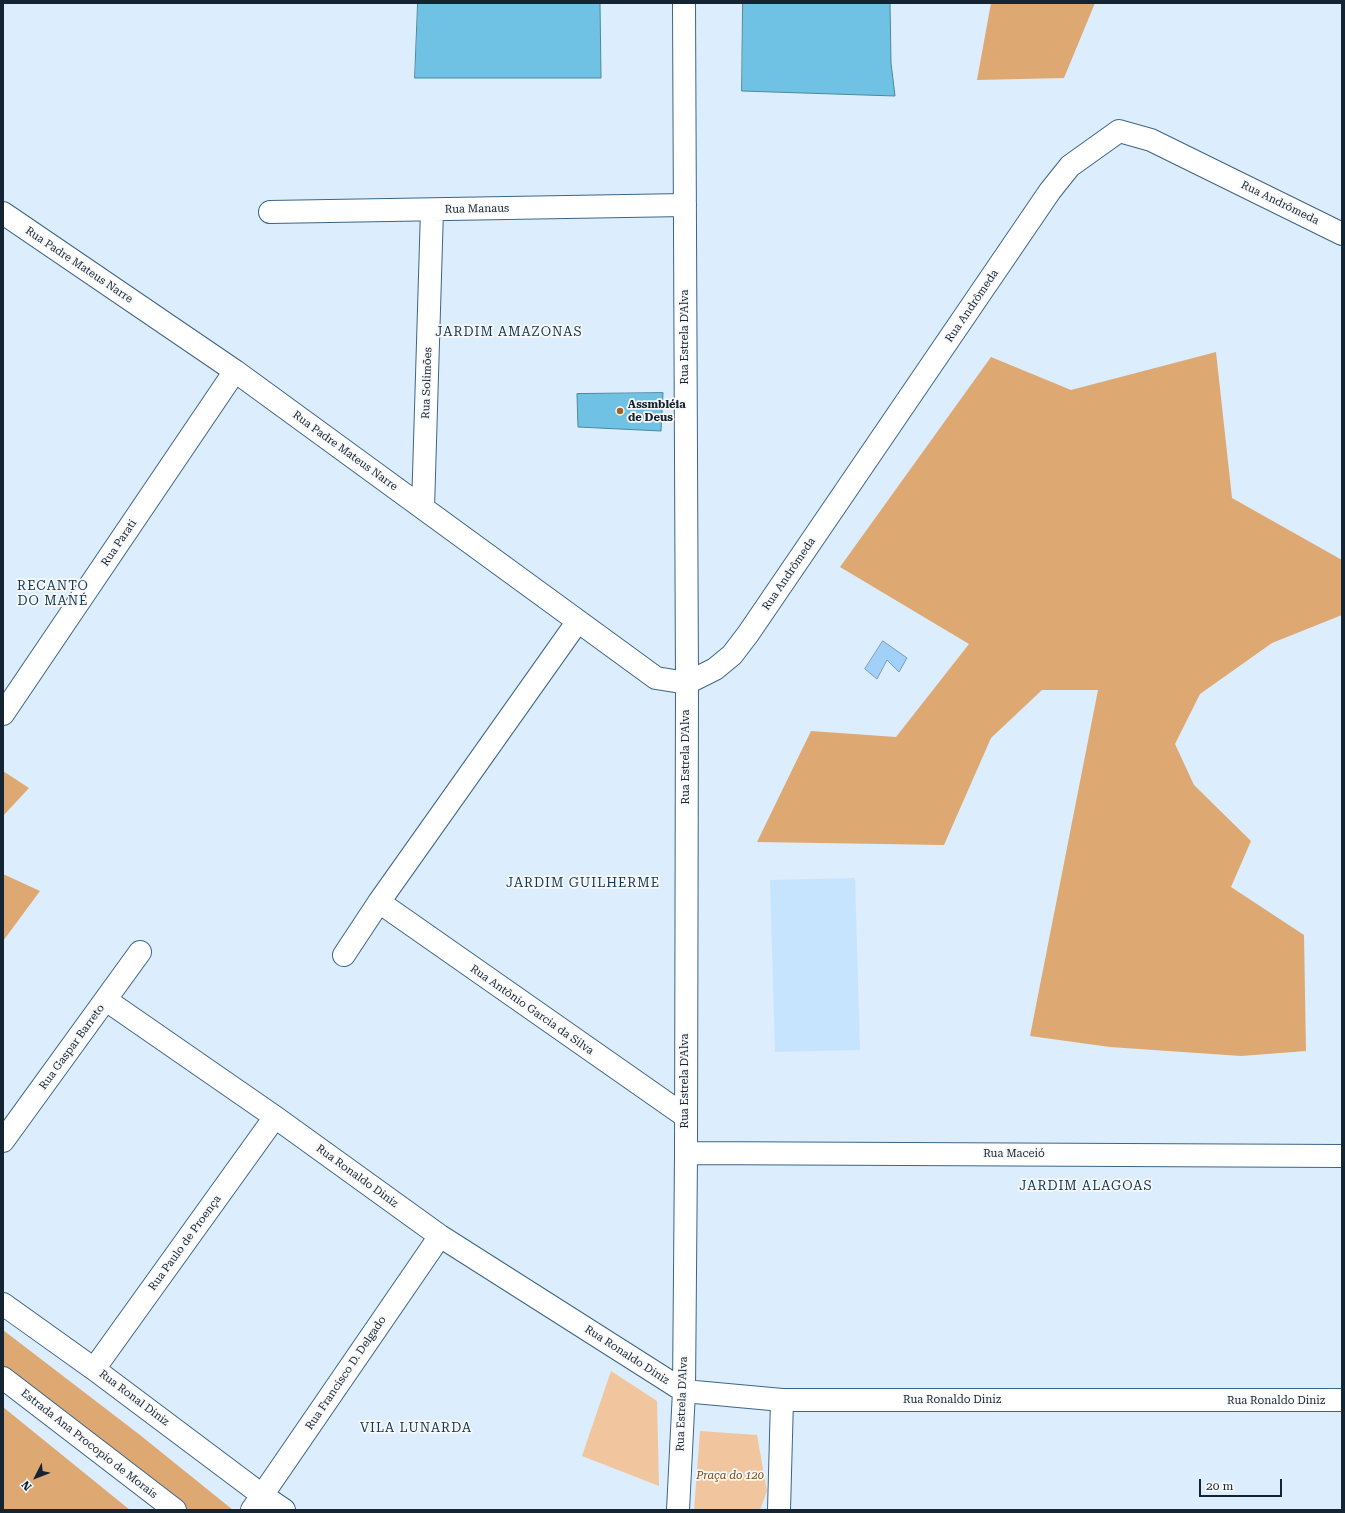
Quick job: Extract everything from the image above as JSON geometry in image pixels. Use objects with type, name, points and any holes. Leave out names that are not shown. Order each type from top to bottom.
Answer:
[{"type":"street","name":"Rua Estrela D'Alva","points":[[678,1510],[684,1391],[686,1153],[687,683],[686,169],[684,3]]},
{"type":"street","name":"Rua Andrômeda","points":[[687,683],[715,669],[732,654],[748,634],[1050,191],[1070,166],[1119,131],[1151,140],[1342,234]]},
{"type":"street","name":"Rua Manaus","points":[[270,212],[685,205]]},
{"type":"street","name":"Rua Solimões","points":[[423,508],[432,210]]},
{"type":"street","name":"Rua Padre Mateus Narre","points":[[3,213],[235,371],[656,678],[687,683]]},
{"type":"street","name":"Rua Parati","points":[[3,714],[235,371]]},
{"type":"street","points":[[344,955],[379,902],[578,621]]},
{"type":"street","name":"Rua Antônio Garcia da Silva","points":[[379,902],[685,1116]]},
{"type":"street","name":"Rua Gaspar Barreto","points":[[3,1141],[140,952]]},
{"type":"street","name":"Rua Ronaldo Diniz","points":[[106,1000],[275,1117],[440,1236],[684,1391],[782,1400],[1342,1400]]},
{"type":"street","name":"Rua Paulo de Proença","points":[[94,1368],[275,1117]]},
{"type":"street","name":"Rua Maceió","points":[[686,1153],[1342,1156]]},
{"type":"street","name":"Rua Francisco D. Delgado","points":[[257,1503],[440,1236]]},
{"type":"street","name":"Rua Ronal Diniz","points":[[3,1304],[94,1368],[257,1503],[284,1510]]},
{"type":"street","name":"Estrada Ana Procopio de Morais","points":[[3,1378],[175,1510]]},
{"type":"street","points":[[780,1510],[782,1400]]},
{"type":"shaded area","points":[[991,3],[1095,3],[1064,78],[977,80]]},
{"type":"shaded area","points":[[1216,352],[1232,498],[1342,560],[1342,615],[1272,643],[1200,694],[1175,744],[1194,785],[1251,841],[1231,887],[1304,935],[1306,1051],[1241,1056],[1110,1047],[1030,1036],[1098,690],[1042,690],[991,738],[944,845],[757,842],[811,731],[896,737],[969,644],[840,567],[991,357],[1071,390]]},
{"type":"shaded area","points":[[883,641],[907,658],[899,672],[887,660],[877,679],[865,669]]},
{"type":"shaded area","points":[[3,771],[29,788],[3,816]]},
{"type":"shaded area","points":[[3,874],[40,891],[3,941]]},
{"type":"shaded area","points":[[855,878],[860,1050],[775,1052],[770,880]]},
{"type":"shaded area","points":[[3,1330],[140,1435],[233,1510],[179,1510],[50,1401],[3,1366]]},
{"type":"shaded area","points":[[3,1407],[130,1510],[3,1510]]},
{"type":"green space","points":[[611,1371],[657,1401],[659,1486],[582,1456]]},
{"type":"green space","name":"Praça do 120","points":[[700,1431],[757,1435],[767,1491],[760,1510],[694,1510]]},
{"type":"building","points":[[418,3],[600,3],[601,78],[415,78]]},
{"type":"building","points":[[743,3],[890,3],[891,63],[895,96],[742,91]]},
{"type":"building","name":"Assmbléia de Deus","points":[[663,393],[661,431],[578,427],[577,394]]},
{"type":"place","name":"Assmbléia de Deus","points":[[620,411]]},
{"type":"district","name":"JARDIM AMAZONAS","points":[[509,332]]},
{"type":"district","name":"RECANTO DO MANÉ","points":[[53,594]]},
{"type":"district","name":"JARDIM GUILHERME","points":[[583,883]]},
{"type":"district","name":"JARDIM ALAGOAS","points":[[1086,1186]]},
{"type":"district","name":"VILA LUNARDA","points":[[416,1428]]}]
